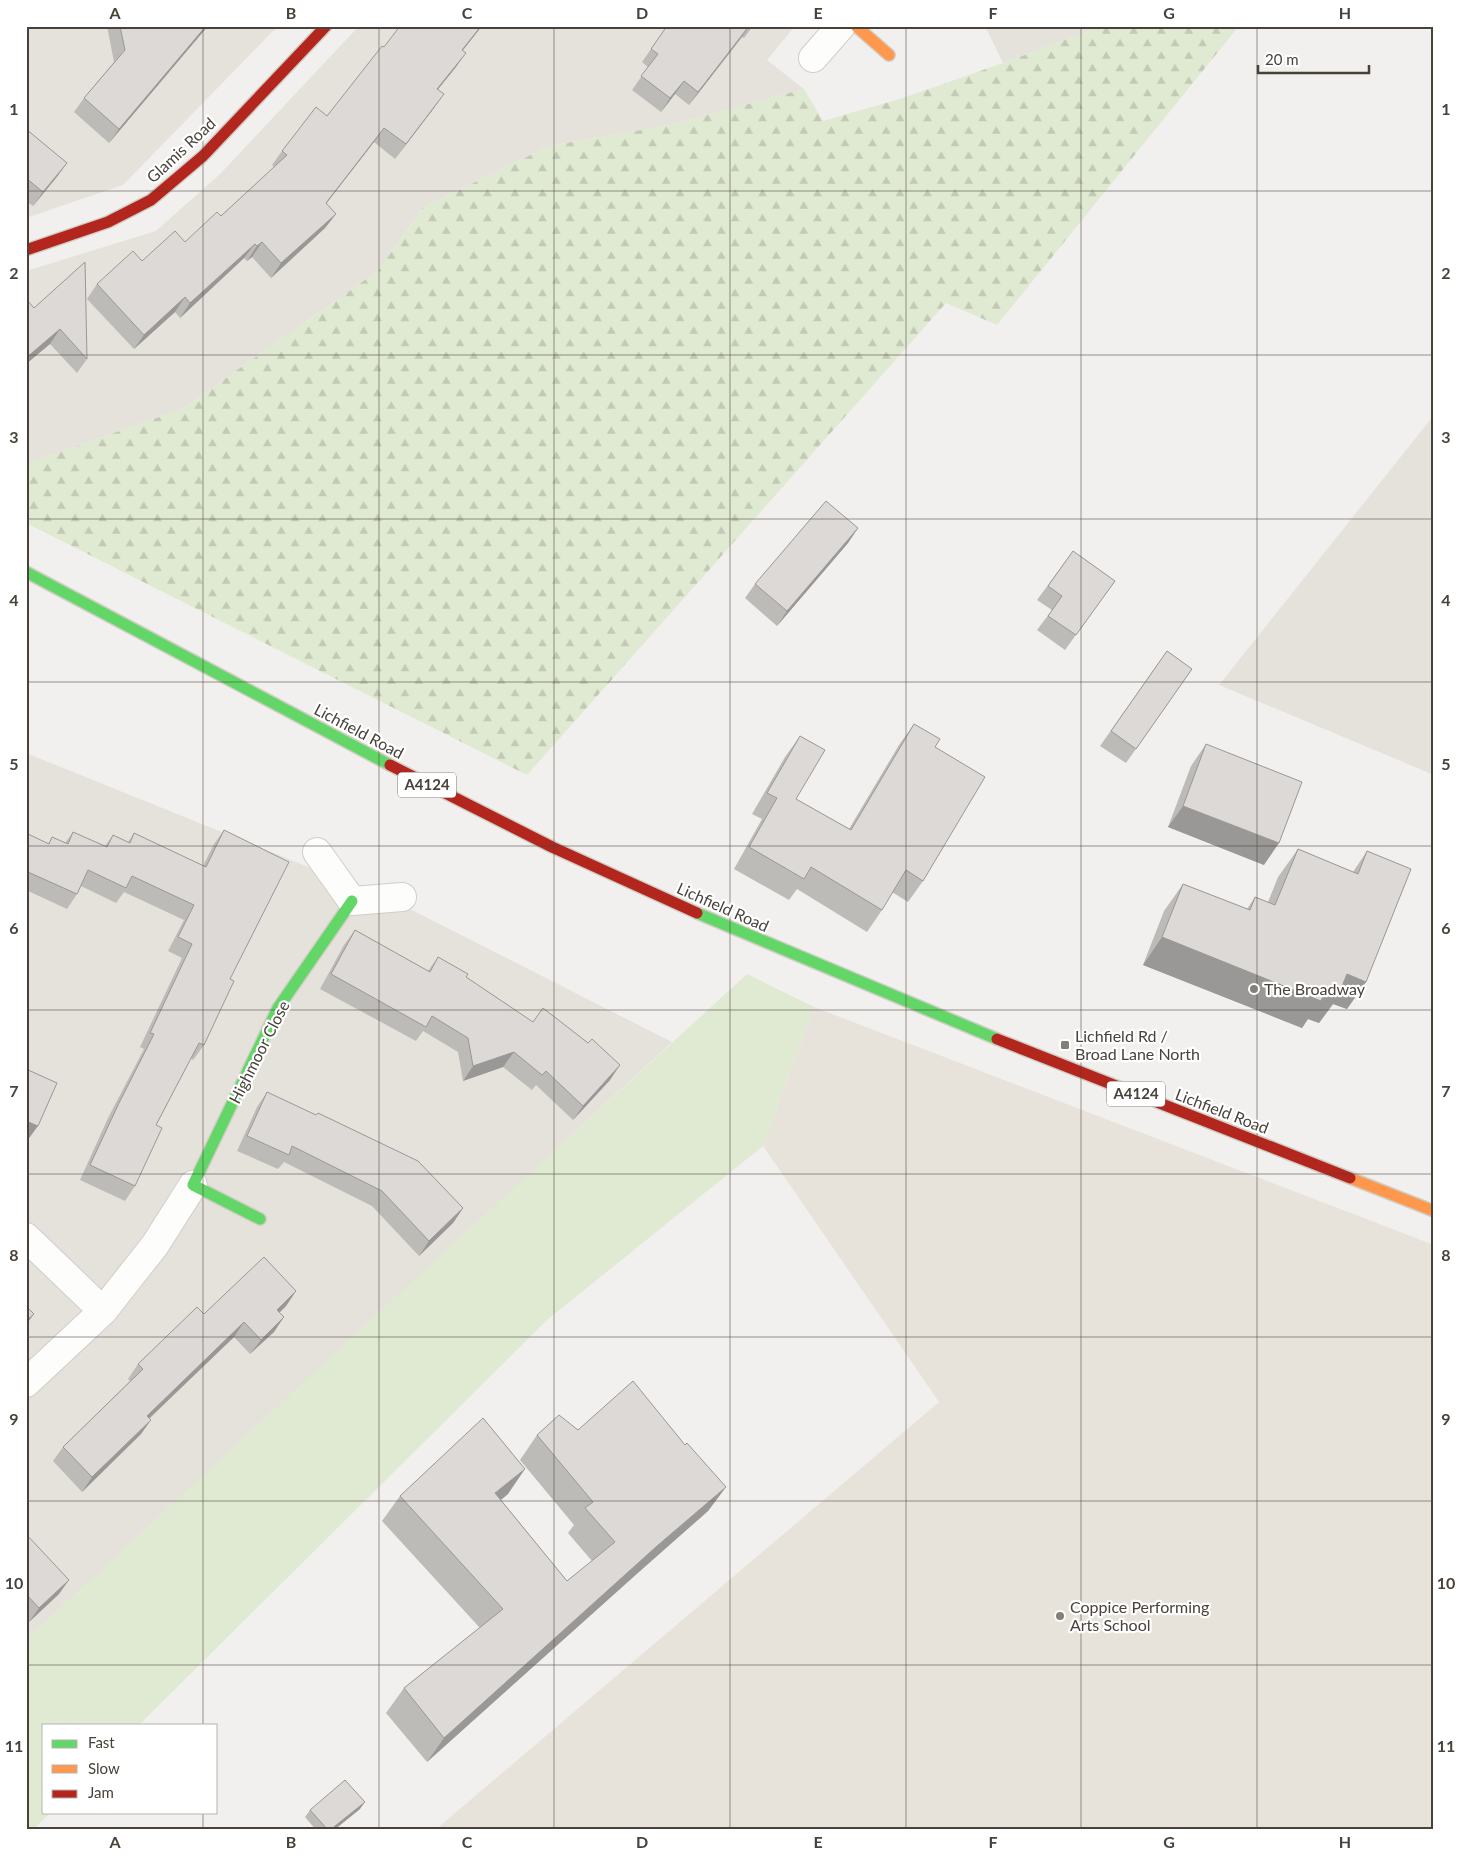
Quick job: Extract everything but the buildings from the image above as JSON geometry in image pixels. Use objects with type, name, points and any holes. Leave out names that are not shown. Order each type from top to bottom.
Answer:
[{"type":"main road","name":"Glamis Road","points":[[26,250],[108,222],[151,200],[203,156],[326,26]]},
{"type":"main road","points":[[856,26],[888,55]]},
{"type":"main road","name":"Lichfield Road","points":[[26,572],[196,664],[468,806],[609,874],[839,975],[1434,1211]]},
{"type":"main road","name":"Highmoor Close","points":[[193,1185],[278,1008],[352,901]]},
{"type":"main road","points":[[193,1185],[260,1218]]},
{"type":"street","points":[[813,58],[841,26]]},
{"type":"street","points":[[317,852],[352,901],[402,897]]},
{"type":"street","name":"Highmoor Close","points":[[26,1383],[103,1311],[155,1245],[193,1185]]},
{"type":"street","points":[[26,1237],[103,1311]]},
{"type":"shaded area","points":[[26,26],[278,26],[123,185],[26,218]]},
{"type":"shaded area","points":[[359,26],[795,26],[767,60],[804,89],[670,125],[549,146],[422,208],[379,270],[182,409],[26,464],[26,271],[156,231],[220,174]]},
{"type":"shaded area","points":[[985,26],[1102,26],[1003,63]]},
{"type":"shaded area","points":[[1434,415],[1434,775],[1219,685]]},
{"type":"shaded area","points":[[26,753],[400,904],[672,1042],[26,1640]]},
{"type":"shaded area","name":"Coppice Performing Arts School","points":[[814,1007],[1434,1245],[1434,1830],[435,1830],[939,1402],[763,1146]]},
{"type":"green space","points":[[1102,26],[1239,26],[997,325],[946,303],[527,775],[26,523],[26,464],[182,409],[379,270],[422,208],[549,146],[670,125],[804,89],[823,121],[903,98]]},
{"type":"green space","points":[[747,974],[814,1007],[763,1146],[547,1320],[140,1724],[42,1724],[42,1814],[49,1814],[33,1830],[26,1830],[26,1640],[394,1298]]},
{"type":"traffic: fast","points":[[26,572],[390,765]]},
{"type":"traffic: fast","points":[[260,1219],[193,1185],[278,1008],[352,901]]},
{"type":"traffic: fast","points":[[697,913],[997,1039]]},
{"type":"traffic: slow","points":[[856,26],[889,55]]},
{"type":"traffic: slow","points":[[1350,1178],[1434,1211]]},
{"type":"traffic: jam","points":[[26,250],[108,222],[151,200],[203,156],[326,26]]},
{"type":"traffic: jam","points":[[390,765],[552,847],[697,913]]},
{"type":"traffic: jam","points":[[997,1039],[1350,1178]]},
{"type":"place","name":"The Broadway","points":[[1254,989]]},
{"type":"place","name":"Lichfield Rd / Broad Lane North","points":[[1065,1045]]},
{"type":"place","name":"Coppice Performing Arts School","points":[[1060,1616]]}]
